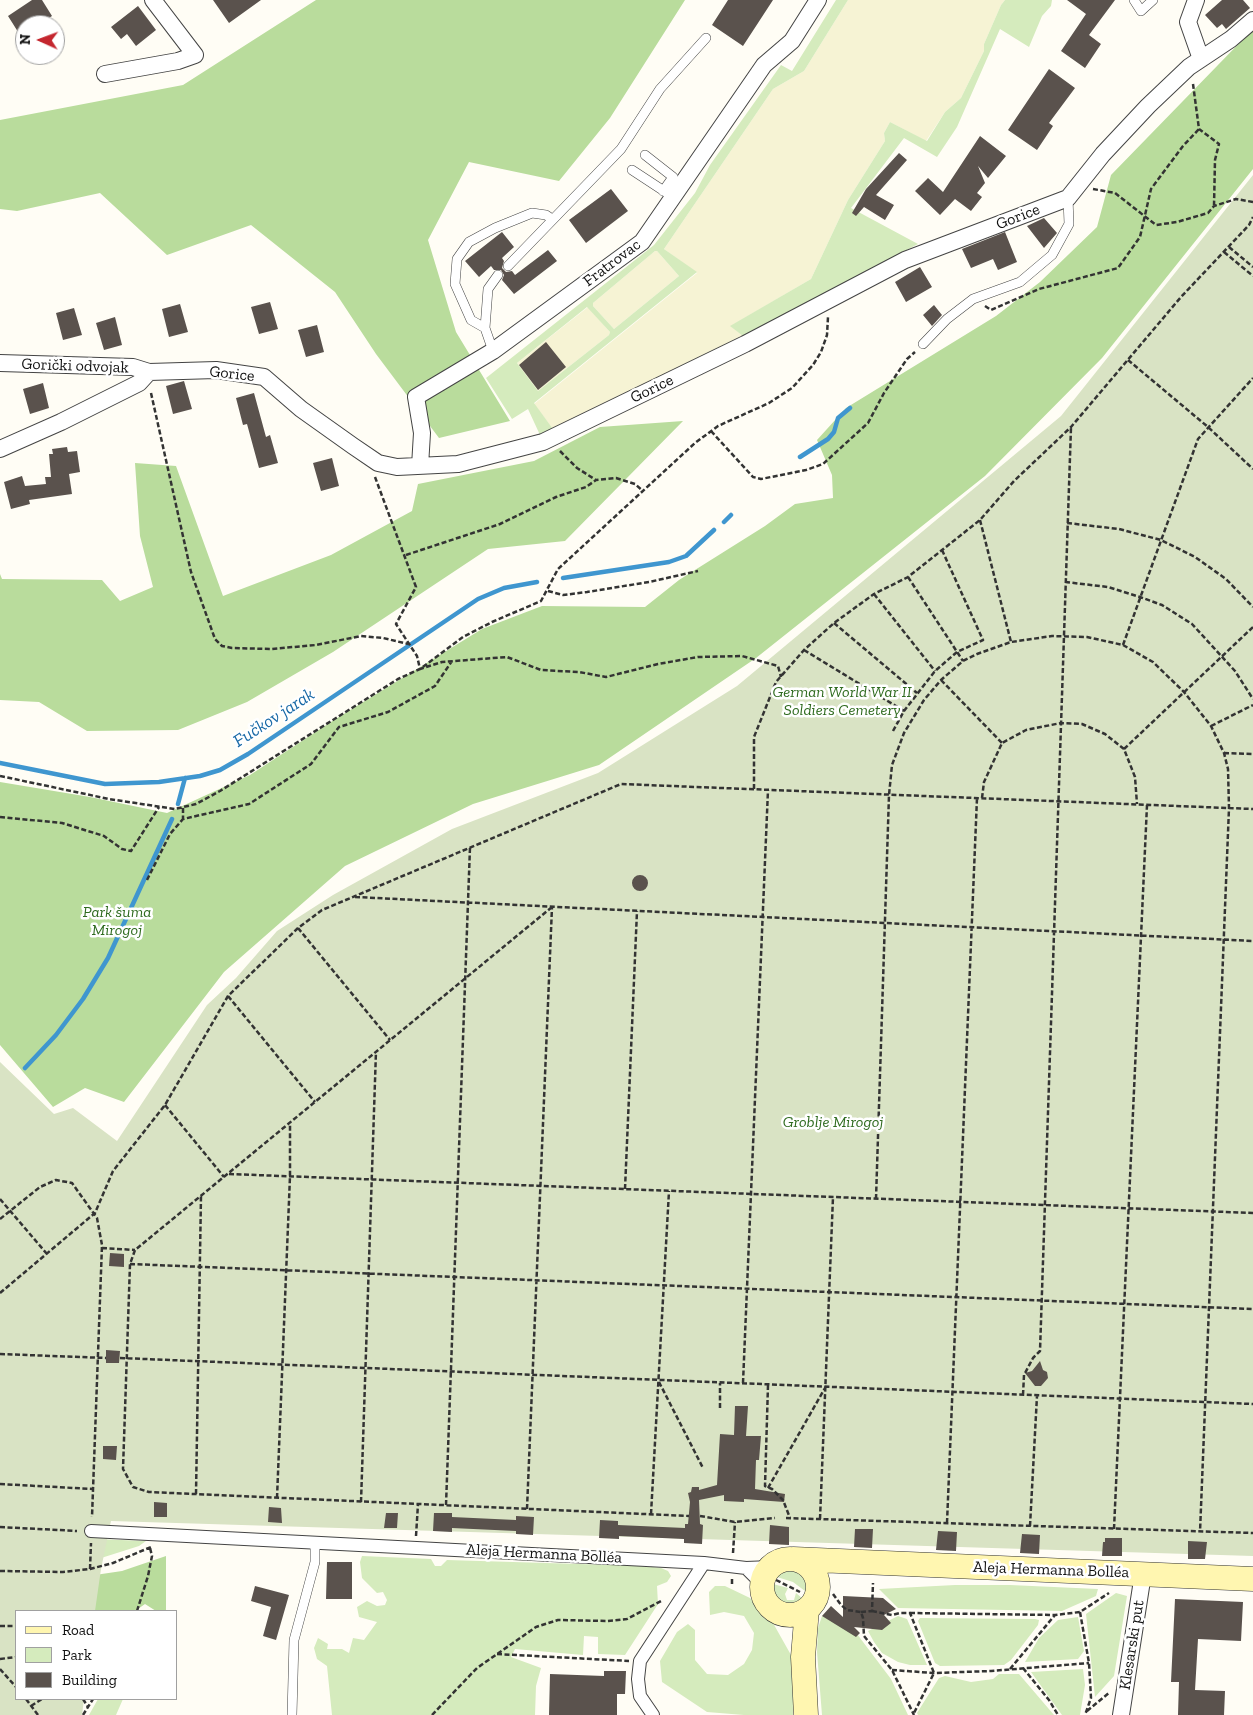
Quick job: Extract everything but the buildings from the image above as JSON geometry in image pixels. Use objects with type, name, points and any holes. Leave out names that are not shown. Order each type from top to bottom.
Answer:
[{"type":"main road","name":"Aleja Hermanna Bolléa","points":[[768,1577],[777,1562],[793,1560],[1253,1579]]},
{"type":"main road","points":[[793,1560],[801,1562],[812,1571],[815,1596],[803,1657],[806,1715]]},
{"type":"main road","points":[[776,1611],[789,1615],[815,1596],[849,1562]]},
{"type":"main road","points":[[768,1577],[766,1601],[776,1611],[795,1638],[803,1657]]},
{"type":"street","points":[[105,74],[178,61],[195,55],[153,0]]},
{"type":"street","name":"Fratrovac","points":[[420,466],[422,433],[416,397],[493,351],[642,242],[668,194],[764,65],[792,41],[818,0]]},
{"type":"street","points":[[1195,63],[1188,22],[1196,0]]},
{"type":"street","points":[[1068,198],[1148,106],[1195,63],[1231,39],[1253,20]]},
{"type":"street","name":"Gorice","points":[[148,373],[216,370],[264,378],[302,409],[378,463],[397,467],[458,464],[510,452],[552,437],[745,344],[905,260],[1068,198]]},
{"type":"street","name":"Gorički odvojak","points":[[0,363],[133,367],[148,373]]},
{"type":"street","points":[[0,449],[62,422],[139,383],[148,373]]},
{"type":"street","name":"Aleja Hermanna Bolléa","points":[[91,1532],[704,1563],[746,1568],[768,1577]]},
{"type":"street","points":[[653,1715],[640,1696],[638,1679],[640,1661],[689,1583],[704,1563]]},
{"type":"street","points":[[746,1568],[768,1577]]},
{"type":"street","name":"Klesarski put","points":[[1121,1715],[1143,1574]]},
{"type":"lane","points":[[1134,0],[1141,11],[1153,0]]},
{"type":"lane","points":[[508,266],[621,149],[660,88],[706,38]]},
{"type":"lane","points":[[632,170],[668,194],[673,177],[645,155]]},
{"type":"lane","points":[[923,344],[946,319],[973,299],[1020,282],[1052,255],[1069,224],[1068,198]]},
{"type":"lane","points":[[485,328],[471,320],[455,284],[457,259],[469,242],[495,228],[532,213],[546,215],[552,219]]},
{"type":"lane","points":[[493,351],[485,328],[488,289],[498,275]]},
{"type":"lane","points":[[292,1715],[294,1640],[315,1562],[315,1542]]},
{"type":"path","points":[[1195,63],[1199,129],[1219,144],[1215,160],[1214,206]]},
{"type":"path","points":[[980,297],[984,305],[992,310],[1039,289],[1118,268],[1140,237],[1151,189],[1182,146],[1199,129]]},
{"type":"path","points":[[1080,183],[1093,189],[1115,192],[1146,215],[1156,225],[1178,222],[1208,214],[1214,206],[1236,199],[1253,202]]},
{"type":"path","points":[[754,789],[754,737],[776,682],[804,650],[834,623],[874,594],[908,577],[980,520],[1014,481],[1070,427],[1249,224],[1253,216]]},
{"type":"path","points":[[1249,224],[1253,228]]},
{"type":"path","points":[[1229,247],[1253,267]]},
{"type":"path","points":[[1224,252],[1253,276]]},
{"type":"path","points":[[420,669],[463,637],[492,622],[541,602],[558,569],[711,431],[769,403],[792,388],[813,366],[822,352],[827,335],[827,301]]},
{"type":"path","points":[[711,431],[753,477],[761,479],[806,470],[823,464],[868,423],[884,393],[907,359],[923,344]]},
{"type":"path","points":[[1128,360],[1208,427],[1253,469]]},
{"type":"path","points":[[148,373],[191,572],[215,639],[222,646],[232,648],[271,649],[316,645],[361,636],[383,638],[408,644]]},
{"type":"path","points":[[1123,645],[1198,438],[1253,378]]},
{"type":"path","points":[[1023,1395],[1024,1375],[1033,1358],[1040,1351],[1070,427]]},
{"type":"path","points":[[552,437],[561,451],[577,468],[596,480]]},
{"type":"path","points":[[372,469],[416,587],[396,624],[417,656],[420,669]]},
{"type":"path","points":[[405,555],[500,524],[556,497],[586,487],[596,480],[616,478],[635,484],[643,491]]},
{"type":"path","points":[[980,520],[1011,642]]},
{"type":"path","points":[[1067,523],[1119,529],[1161,540],[1195,557],[1226,579],[1253,607]]},
{"type":"path","points":[[893,731],[917,693],[936,671],[957,652],[983,640],[942,550]]},
{"type":"path","points":[[548,591],[563,595],[586,592],[649,582],[698,570]]},
{"type":"path","points":[[908,577],[963,661]]},
{"type":"path","points":[[1065,582],[1108,587],[1162,605],[1192,624],[1235,671],[1253,699]]},
{"type":"path","points":[[874,594],[936,671]]},
{"type":"path","points":[[834,623],[917,693]]},
{"type":"path","points":[[1124,749],[1253,627]]},
{"type":"path","points":[[876,1199],[889,795],[892,765],[904,733],[924,700],[941,680],[963,661],[1011,642],[1030,638],[1086,637],[1123,645],[1153,662],[1184,692],[1211,726],[1224,753],[1228,770],[1229,808],[1200,1532]]},
{"type":"path","points":[[804,650],[904,712]]},
{"type":"path","points":[[0,776],[159,807],[183,808],[220,791],[398,679],[420,669],[452,661],[507,657],[541,670],[579,672],[606,677],[674,661],[742,656],[778,666],[782,677]]},
{"type":"path","points":[[147,880],[170,834],[183,819],[249,804],[311,764],[339,727],[388,712],[435,686],[452,661]]},
{"type":"path","points":[[941,680],[1002,743]]},
{"type":"path","points":[[1211,726],[1253,705]]},
{"type":"path","points":[[982,798],[984,782],[1002,743],[1026,730],[1061,723],[1082,724],[1105,734],[1124,749],[1135,777],[1137,804]]},
{"type":"path","points":[[1224,753],[1253,754]]},
{"type":"path","points":[[0,1293],[95,1213],[113,1171],[165,1105],[228,996],[298,928],[322,910],[621,784],[1253,809]]},
{"type":"path","points":[[742,1384],[768,790]]},
{"type":"path","points":[[947,1523],[977,798]]},
{"type":"path","points":[[1114,1529],[1147,805]]},
{"type":"path","points":[[0,816],[62,823],[104,836],[122,849],[131,851],[159,807]]},
{"type":"path","points":[[183,808],[183,819]]},
{"type":"path","points":[[446,1505],[470,847]]},
{"type":"path","points":[[353,897],[1253,941]]},
{"type":"path","points":[[552,907],[135,1250],[130,1264],[124,1469],[134,1487],[149,1492],[689,1516]]},
{"type":"path","points":[[527,1509],[552,907]]},
{"type":"path","points":[[626,1189],[637,911]]},
{"type":"path","points":[[298,928],[390,1040]]},
{"type":"path","points":[[228,996],[315,1102]]},
{"type":"path","points":[[361,1502],[376,1052]]},
{"type":"path","points":[[165,1105],[224,1177]]},
{"type":"path","points":[[277,1498],[290,1176],[290,1122]]},
{"type":"path","points":[[227,1174],[1253,1213]]},
{"type":"path","points":[[0,1219],[40,1187],[56,1180],[72,1183],[95,1213],[102,1248],[90,1569]]},
{"type":"path","points":[[650,1514],[668,1191]]},
{"type":"path","points":[[196,1494],[201,1196]]},
{"type":"path","points":[[820,1519],[833,1197]]},
{"type":"path","points":[[0,1199],[47,1254]]},
{"type":"path","points":[[102,1248],[135,1250]]},
{"type":"path","points":[[130,1264],[1253,1309]]},
{"type":"path","points":[[0,1354],[106,1358]]},
{"type":"path","points":[[120,1358],[1253,1404]]},
{"type":"path","points":[[658,1380],[704,1468]]},
{"type":"path","points":[[720,1383],[720,1408]]},
{"type":"path","points":[[768,1385],[765,1486],[783,1500],[790,1518]]},
{"type":"path","points":[[768,1488],[825,1387]]},
{"type":"path","points":[[1030,1526],[1037,1396]]},
{"type":"path","points":[[0,1484],[93,1489]]},
{"type":"path","points":[[416,1547],[418,1504]]},
{"type":"path","points":[[700,1516],[735,1522],[775,1518]]},
{"type":"path","points":[[786,1518],[1253,1534]]},
{"type":"path","points":[[0,1527],[91,1532]]},
{"type":"path","points":[[0,1571],[63,1572],[90,1569],[113,1563],[150,1548],[168,1535]]},
{"type":"path","points":[[137,1610],[150,1569],[152,1556],[150,1548]]},
{"type":"path","points":[[768,1577],[847,1610],[872,1611],[892,1615],[900,1613],[1055,1615],[1080,1612],[1114,1589]]},
{"type":"path","points":[[432,1715],[477,1668],[536,1626],[558,1620],[608,1621],[627,1619],[649,1606],[671,1597],[689,1583]]},
{"type":"path","points":[[872,1611],[873,1583]]},
{"type":"path","points":[[861,1612],[864,1636],[892,1670],[914,1714]]},
{"type":"path","points":[[1080,1612],[1089,1663],[1092,1698],[1086,1714]]},
{"type":"path","points":[[910,1613],[934,1673],[914,1714]]},
{"type":"path","points":[[1010,1670],[1055,1615]]},
{"type":"path","points":[[0,1626],[15,1626]]},
{"type":"path","points":[[495,1654],[640,1661]]},
{"type":"path","points":[[0,1659],[15,1657]]},
{"type":"path","points":[[892,1670],[934,1673],[1010,1670],[1089,1663]]},
{"type":"path","points":[[1023,1668],[1049,1700],[1058,1715]]},
{"type":"path","points":[[0,1669],[15,1686]]},
{"type":"path","points":[[1086,1714],[1127,1679]]},
{"type":"path","points":[[27,1700],[38,1715]]},
{"type":"path","points":[[31,1706],[40,1700]]},
{"type":"path","points":[[84,1700],[88,1707]]},
{"type":"path","points":[[83,1715],[92,1700]]},
{"type":"shaded area","points":[[848,0],[1005,0],[984,44],[984,51],[961,98],[945,112],[926,141],[890,122],[884,133],[885,141],[848,200],[811,279],[731,326],[743,336],[553,429],[534,404],[697,273],[664,249],[773,89],[804,71]]},
{"type":"shaded area","points":[[655,251],[679,276],[614,329],[593,306],[593,303]]},
{"type":"shaded area","points":[[588,307],[610,332],[609,335],[538,391],[517,363]]},
{"type":"green space","points":[[316,0],[685,0],[610,118],[559,181],[469,162],[428,240],[456,332],[510,421],[439,438],[376,354],[335,292],[251,225],[167,255],[100,193],[17,211],[0,209],[0,120],[183,85]]},
{"type":"green space","points":[[836,0],[848,0],[804,71],[773,89],[664,249],[697,272],[534,403],[553,429],[540,435],[528,409],[512,419],[486,378],[654,245],[695,193],[710,165],[781,65],[792,71]],"holes":[[[655,251],[679,276],[614,329],[593,306],[593,303]],[[587,307],[610,332],[609,335],[538,391],[517,363]]]},
{"type":"green space","points":[[1005,0],[1052,0],[1051,6],[1042,16],[1029,47],[1000,29],[957,127],[937,157],[904,138],[851,208],[918,244],[743,336],[730,326],[811,279],[848,200],[885,141],[884,133],[890,122],[927,141],[945,112],[961,98],[984,51],[984,44]]},
{"type":"green space","name":"Park šuma Mirogoj","points":[[1253,29],[1253,169],[1102,358],[985,476],[756,658],[599,765],[473,804],[345,866],[224,972],[124,1102],[85,1088],[53,1107],[0,1045],[0,782],[90,797],[167,813],[250,775],[334,720],[482,629],[542,606],[645,607],[679,580],[765,526],[795,504],[833,498],[832,475],[817,440],[846,408],[996,316],[1040,282],[1097,227],[1111,175]]},
{"type":"green space","name":"Groblje Mirogoj","points":[[1253,175],[1253,1556],[111,1521],[95,1610],[15,1610],[15,1700],[84,1700],[82,1715],[0,1715],[0,1062],[54,1114],[73,1108],[117,1141],[207,1005],[236,978],[277,931],[333,895],[452,829],[598,773],[737,686],[1061,416]]},
{"type":"green space","points":[[683,421],[565,541],[488,549],[333,652],[247,702],[178,730],[87,731],[39,702],[0,700],[0,574],[2,579],[102,580],[120,601],[153,587],[140,536],[135,463],[176,466],[223,596],[331,555],[412,511],[418,484],[534,461],[600,427]]},
{"type":"green space","points":[[96,1539],[146,1541],[139,1546],[98,1559]]},
{"type":"green space","points":[[166,1556],[166,1610],[154,1610],[145,1604],[136,1610],[69,1610],[68,1579],[122,1571]]},
{"type":"green space","points":[[362,1556],[431,1559],[435,1566],[441,1566],[447,1560],[645,1566],[661,1568],[668,1571],[671,1576],[667,1582],[657,1586],[658,1604],[625,1655],[598,1654],[598,1637],[584,1636],[583,1655],[515,1649],[511,1657],[541,1668],[536,1686],[535,1715],[332,1715],[327,1666],[317,1659],[314,1648],[318,1638],[328,1644],[327,1649],[342,1649],[349,1653],[353,1638],[364,1640],[377,1622],[359,1617],[357,1607],[367,1601],[377,1606],[385,1605],[387,1600],[383,1592],[377,1593],[362,1578],[360,1562]]},
{"type":"green space","points":[[787,1567],[802,1569],[807,1575],[811,1583],[809,1594],[793,1582],[775,1575],[779,1570]]},
{"type":"green space","points":[[773,1584],[788,1588],[785,1594],[787,1600],[794,1600],[796,1593],[803,1599],[797,1606],[781,1603],[773,1593]]},
{"type":"green space","points":[[955,1585],[1010,1585],[1098,1589],[1096,1596],[1062,1611],[898,1608],[879,1589]]},
{"type":"green space","points":[[715,1586],[725,1586],[750,1598],[773,1623],[791,1655],[796,1672],[793,1715],[744,1715],[707,1712],[662,1682],[660,1661],[677,1632],[688,1624],[695,1630],[695,1660],[707,1674],[728,1675],[744,1664],[752,1650],[754,1633],[744,1616],[724,1612],[710,1615],[709,1592]]},
{"type":"green space","points":[[1116,1593],[1127,1596],[1114,1676],[1095,1697],[1086,1614]]},
{"type":"green space","points":[[822,1616],[854,1630],[891,1679],[908,1715],[822,1715],[817,1652],[818,1628]]},
{"type":"green space","points":[[898,1616],[907,1619],[927,1665],[910,1665],[898,1662],[882,1653],[874,1642],[868,1631]]},
{"type":"green space","points":[[1078,1617],[1084,1651],[1078,1659],[1025,1662],[1039,1638],[1058,1620]]},
{"type":"green space","points":[[920,1618],[1039,1620],[1038,1625],[1011,1660],[1004,1665],[940,1666],[935,1663],[918,1621]]},
{"type":"green space","points":[[1083,1669],[1085,1685],[1080,1715],[1062,1715],[1031,1672]]},
{"type":"green space","points":[[999,1674],[1019,1674],[1054,1715],[918,1715],[917,1713],[939,1678],[945,1676],[971,1682],[993,1679]]},
{"type":"green space","points":[[97,1700],[123,1700],[116,1715],[89,1715]]},
{"type":"waterway","name":"Fučkov jarak","points":[[800,457],[828,439],[834,432],[838,418],[850,408]]},
{"type":"waterway","name":"Fučkov jarak","points":[[724,522],[731,515]]},
{"type":"waterway","name":"Fučkov jarak","points":[[563,578],[669,562],[686,556],[714,530]]},
{"type":"waterway","name":"Fučkov jarak","points":[[0,763],[105,784],[159,782],[200,776],[220,770],[248,754],[478,599],[504,588],[537,582]]},
{"type":"waterway","points":[[178,804],[185,778]]},
{"type":"waterway","points":[[25,1068],[56,1035],[83,999],[108,958],[172,819]]},
{"type":"park label","name":"German World War II Soldiers Cemetery","points":[[842,701]]}]
